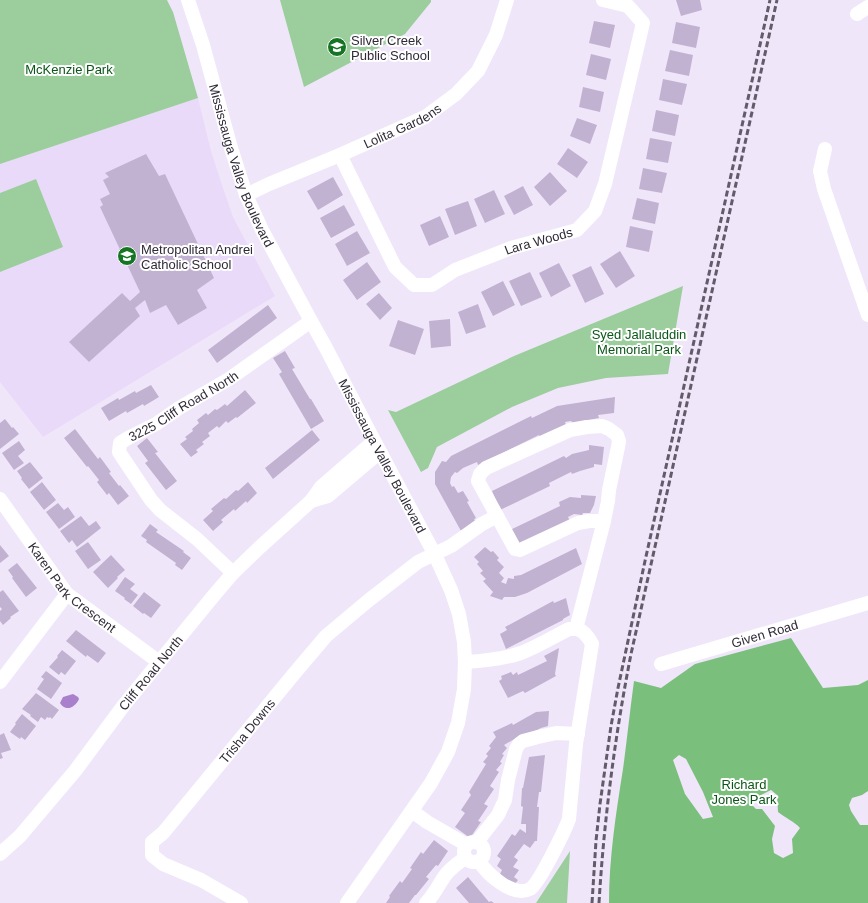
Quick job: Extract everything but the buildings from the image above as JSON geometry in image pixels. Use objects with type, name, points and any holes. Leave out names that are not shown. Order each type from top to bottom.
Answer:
[{"type":"street","name":"Mississauga Valley Boulevard","points":[[188,0],[203,45],[231,148],[246,195],[262,230],[435,555],[451,590],[459,614],[464,642],[464,689],[458,723],[448,752],[431,783],[347,903]]},
{"type":"street","name":"Lolita Gardens","points":[[246,195],[425,117],[456,94],[478,71],[496,35],[507,0]]},
{"type":"street","name":"Lara Woods","points":[[340,155],[395,266],[414,285],[432,285],[455,270],[511,248],[577,230],[595,211],[606,184],[643,23],[628,6],[603,0]]},
{"type":"street","points":[[825,149],[820,171],[824,189],[862,278],[868,315]]},
{"type":"street","name":"3225 Cliff Road North","points":[[233,573],[197,539],[160,510],[151,500],[119,452],[120,443],[156,424],[191,401],[229,379],[311,321]]},
{"type":"street","points":[[576,629],[604,522],[619,441],[617,435],[610,429],[602,426],[570,430],[486,468],[480,474],[478,481],[515,549],[520,550],[578,523],[590,521],[604,522]]},
{"type":"street","name":"Cliff Road North","points":[[0,854],[20,836],[75,771],[124,705],[233,573],[260,546],[311,501],[321,487],[377,446]]},
{"type":"street","name":"Karen Park Crescent","points":[[0,499],[67,594],[159,662]]},
{"type":"street","points":[[435,555],[451,546],[482,524],[497,516]]},
{"type":"street","name":"Trisha Downs","points":[[241,903],[201,880],[163,864],[152,855],[152,842],[163,833],[326,636],[418,562],[435,555]]},
{"type":"street","points":[[0,682],[67,594]]},
{"type":"street","name":"Given Road","points":[[661,664],[868,603]]},
{"type":"street","points":[[465,662],[503,658],[523,652],[569,629],[576,629],[586,635],[590,638],[592,644],[578,734],[569,819],[566,829],[539,877],[530,889],[521,891],[509,889],[482,866],[479,861],[470,862],[470,848]]},
{"type":"street","points":[[426,903],[437,891],[444,876],[498,815],[505,800],[508,780],[516,749],[519,744],[523,741],[556,733],[578,734]]},
{"type":"street","points":[[412,811],[427,822],[470,848]]},
{"type":"shaded area","name":"Metropolitan Andrei Catholic School","points":[[198,98],[211,151],[233,217],[275,296],[43,437],[0,382],[0,164]]},
{"type":"shaded area","points":[[73,694],[79,699],[75,705],[70,708],[62,706],[60,703],[63,697]]},
{"type":"green space","name":"McKenzie Park","points":[[0,0],[167,0],[173,12],[198,98],[0,164]]},
{"type":"green space","name":"Silver Creek Public School","points":[[280,0],[431,0],[431,2],[405,34],[304,87]]},
{"type":"green space","points":[[36,179],[63,247],[0,272],[0,193]]},
{"type":"green space","name":"Syed Jallaluddin Memorial Park","points":[[683,286],[668,374],[606,378],[558,388],[512,407],[437,447],[428,468],[421,472],[388,410],[396,412],[514,356]]},
{"type":"green space","name":"Richard Jones Park","points":[[791,638],[823,688],[858,685],[868,680],[868,791],[862,795],[852,798],[849,805],[860,825],[868,825],[868,903],[609,903],[613,836],[634,681],[661,688],[695,664]],"holes":[[[679,755],[686,759],[703,792],[713,817],[703,819],[685,794],[673,760]],[[771,790],[777,795],[778,812],[800,828],[792,839],[793,853],[783,858],[774,853],[772,839],[775,826],[762,809],[756,809],[752,805],[755,798]]]},
{"type":"green space","points":[[570,851],[567,903],[536,903]]},
{"type":"railway","points":[[592,903],[600,804],[618,688],[770,0]]},
{"type":"railway","points":[[599,903],[611,778],[631,654],[777,0]]},
{"type":"place","name":"Silver Creek Public School","points":[[337,47]]},
{"type":"place","name":"Metropolitan Andrei Catholic School","points":[[127,256]]}]
